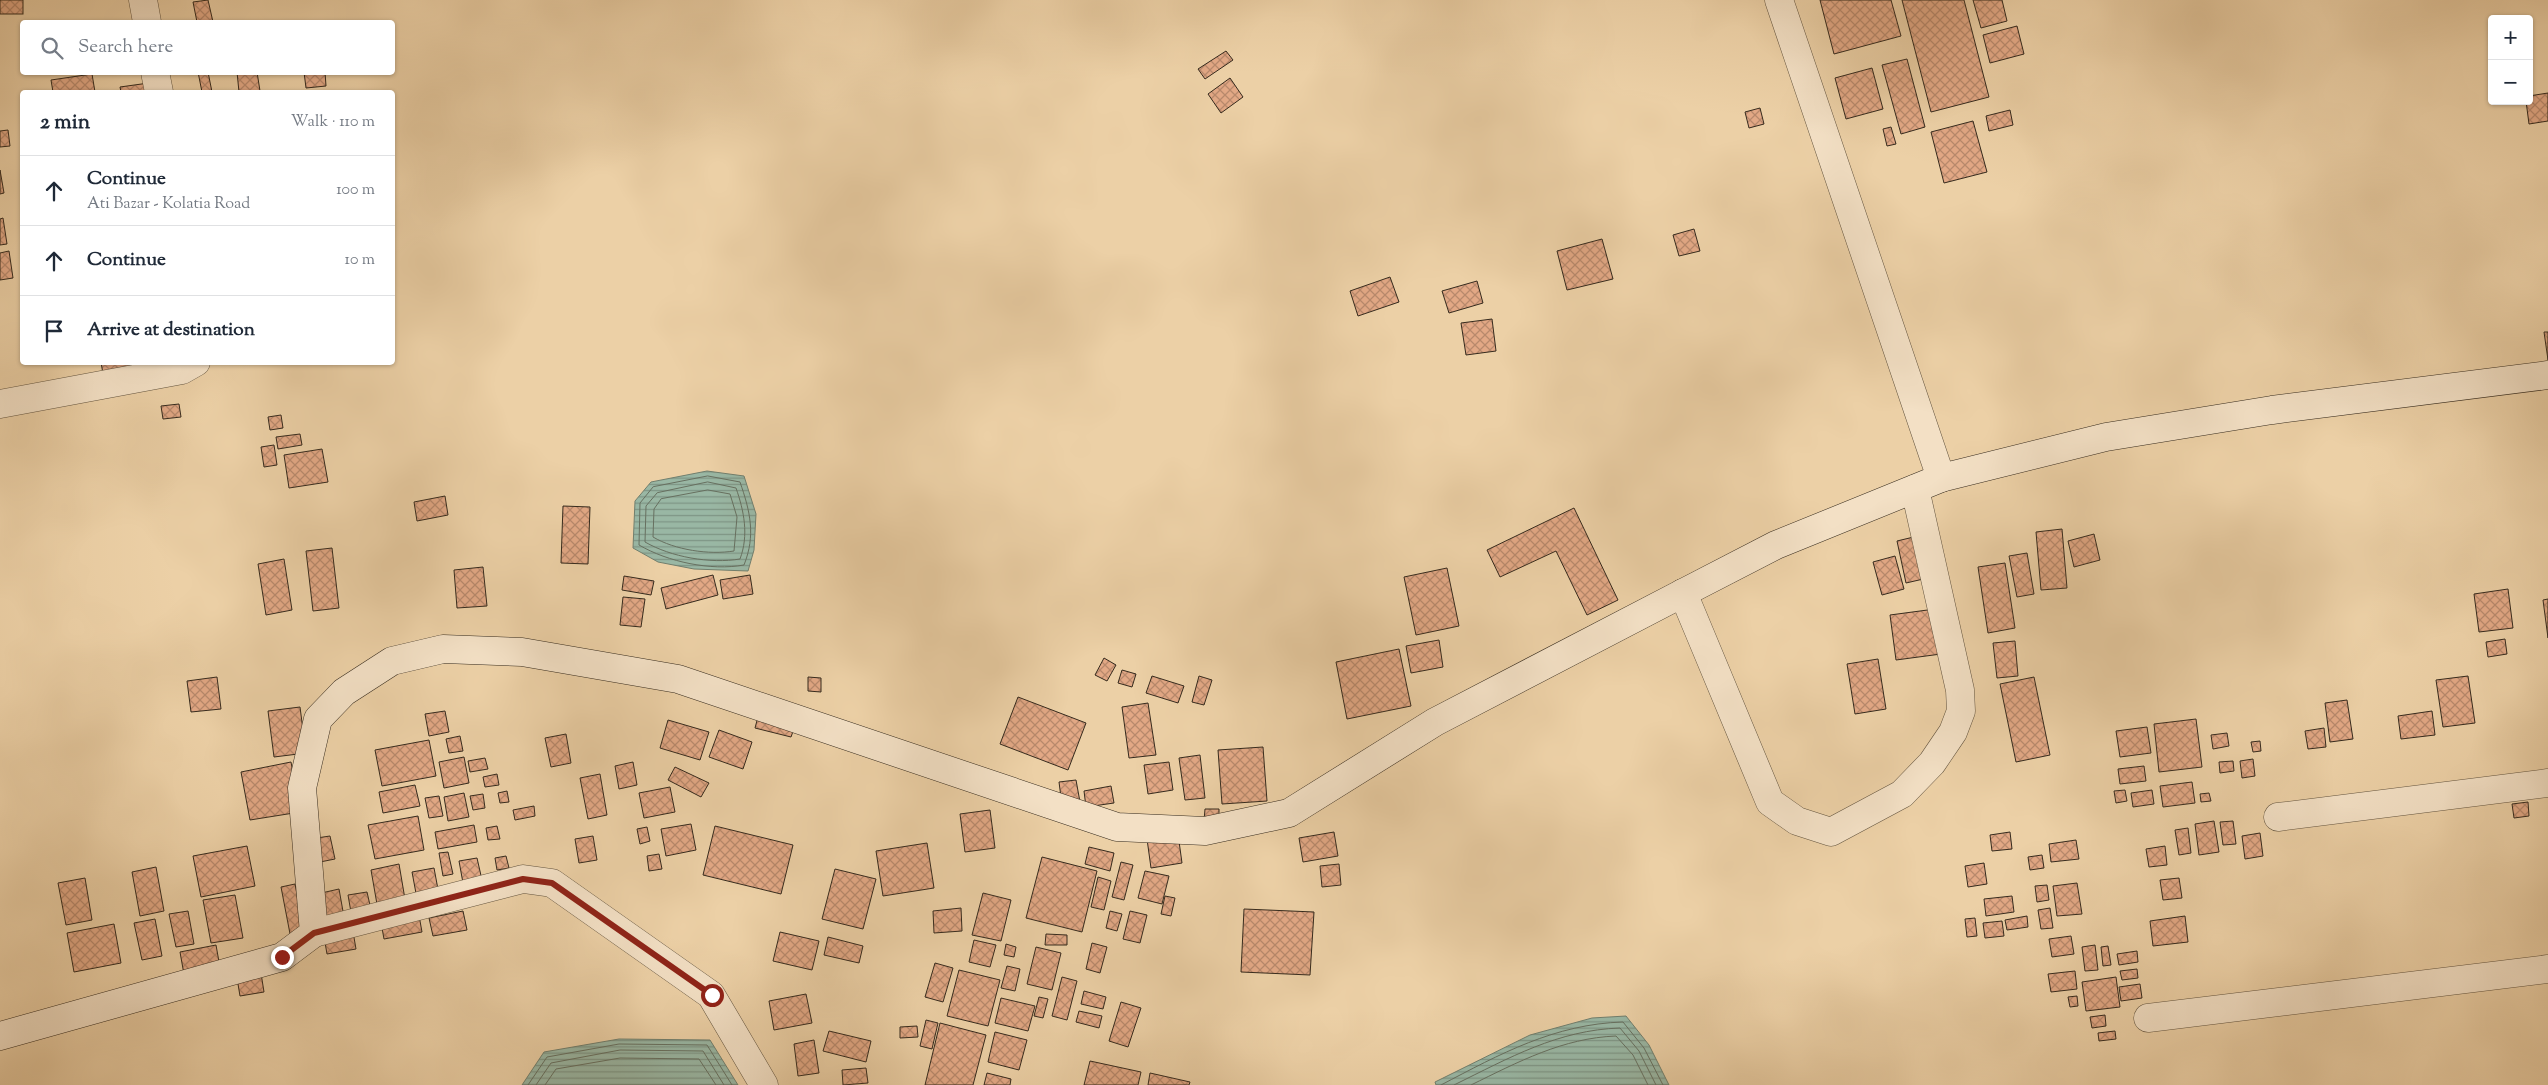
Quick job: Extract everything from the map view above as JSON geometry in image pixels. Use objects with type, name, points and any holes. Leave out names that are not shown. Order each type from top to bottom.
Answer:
[{"type":"main road","points":[[143,0],[147,20]]},
{"type":"main road","points":[[1779,0],[1941,478]]},
{"type":"main road","points":[[155,75],[158,90]]},
{"type":"main road","points":[[0,404],[182,370],[191,365]]},
{"type":"main road","points":[[314,933],[302,788],[318,719],[344,692],[392,661],[444,649],[522,652],[678,679],[1117,826],[1205,831],[1289,813],[1435,722],[1683,592],[1776,545],[1941,478],[2106,437],[2272,410],[2548,374]]},
{"type":"main road","points":[[1683,592],[1770,802],[1797,821],[1831,832],[1902,794],[1932,763],[1953,732],[1961,711],[1960,690],[1915,489]]},
{"type":"main road","points":[[2278,817],[2548,783]]},
{"type":"main road","points":[[0,1036],[282,957],[314,933],[523,879],[552,883],[712,995],[764,1085]]},
{"type":"main road","points":[[2148,1018],[2548,969]]},
{"type":"water","points":[[707,471],[744,476],[756,514],[754,550],[748,571],[694,569],[658,562],[633,548],[635,501],[651,482]]},
{"type":"water","points":[[1626,1016],[1649,1045],[1669,1085],[1436,1085],[1435,1082],[1530,1035],[1592,1018]]},
{"type":"water","points":[[619,1039],[710,1040],[738,1085],[522,1085],[544,1052]]},
{"type":"building","points":[[0,0],[23,0],[23,14],[0,14]]},
{"type":"building","points":[[208,0],[213,20],[197,20],[193,2]]},
{"type":"building","points":[[1820,0],[1891,0],[1901,36],[1834,54]]},
{"type":"building","points":[[1902,0],[1964,0],[1989,97],[1931,112]]},
{"type":"building","points":[[1973,0],[2002,0],[2007,21],[1981,28]]},
{"type":"building","points":[[2017,26],[2024,54],[1990,63],[1983,35]]},
{"type":"building","points":[[1226,51],[1233,60],[1205,79],[1198,69]]},
{"type":"building","points":[[1907,59],[1925,127],[1901,134],[1882,65]]},
{"type":"building","points":[[1872,68],[1883,109],[1846,119],[1835,78]]},
{"type":"building","points":[[92,75],[95,90],[53,90],[51,80]]},
{"type":"building","points":[[199,75],[209,75],[212,90],[202,90]]},
{"type":"building","points":[[237,75],[257,75],[260,90],[239,90]]},
{"type":"building","points":[[304,75],[325,75],[326,86],[306,88]]},
{"type":"building","points":[[1230,78],[1243,97],[1221,113],[1208,94]]},
{"type":"building","points":[[156,82],[157,90],[121,90],[120,87]]},
{"type":"building","points":[[2548,93],[2548,121],[2529,124],[2527,105],[2533,105],[2533,95]]},
{"type":"building","points":[[1760,108],[1764,124],[1749,128],[1745,112]]},
{"type":"building","points":[[2010,110],[2013,125],[1989,131],[1986,116]]},
{"type":"building","points":[[1973,121],[1987,172],[1944,183],[1931,132]]},
{"type":"building","points":[[1891,127],[1896,144],[1887,146],[1883,129]]},
{"type":"building","points":[[8,130],[10,146],[0,147],[0,131]]},
{"type":"building","points":[[0,170],[4,193],[0,194]]},
{"type":"building","points":[[3,218],[7,244],[0,245],[0,219]]},
{"type":"building","points":[[1694,229],[1700,251],[1679,256],[1673,235]]},
{"type":"building","points":[[1602,239],[1613,279],[1567,290],[1557,251]]},
{"type":"building","points":[[9,251],[13,278],[0,280],[0,253]]},
{"type":"building","points":[[1390,277],[1399,302],[1358,316],[1350,291]]},
{"type":"building","points":[[1477,281],[1483,303],[1449,313],[1442,291]]},
{"type":"building","points":[[1492,319],[1496,351],[1466,355],[1461,323]]},
{"type":"building","points":[[2544,332],[2548,332],[2548,360]]},
{"type":"building","points":[[102,365],[152,365],[103,374]]},
{"type":"building","points":[[179,404],[181,417],[163,419],[161,406]]},
{"type":"building","points":[[281,415],[283,428],[270,430],[268,417]]},
{"type":"building","points":[[300,434],[302,445],[278,449],[276,437]]},
{"type":"building","points":[[274,445],[277,465],[264,467],[261,447]]},
{"type":"building","points":[[322,449],[328,482],[289,488],[284,455]]},
{"type":"building","points":[[445,496],[448,515],[417,521],[414,502]]},
{"type":"building","points":[[563,506],[590,507],[588,564],[561,563]]},
{"type":"building","points":[[1574,508],[1618,600],[1587,615],[1556,551],[1500,577],[1487,550]]},
{"type":"building","points":[[2062,529],[2067,588],[2041,590],[2036,532]]},
{"type":"building","points":[[2094,534],[2100,560],[2074,567],[2068,541]]},
{"type":"building","points":[[1922,535],[1932,577],[1906,583],[1897,541]]},
{"type":"building","points":[[332,548],[339,608],[313,611],[306,551]]},
{"type":"building","points":[[2027,553],[2034,594],[2017,597],[2009,556]]},
{"type":"building","points":[[1895,556],[1904,589],[1882,595],[1873,562]]},
{"type":"building","points":[[284,559],[292,610],[266,615],[258,564]]},
{"type":"building","points":[[2005,563],[2015,628],[1988,633],[1978,567]]},
{"type":"building","points":[[483,567],[487,606],[457,608],[454,570]]},
{"type":"building","points":[[1447,568],[1459,626],[1416,635],[1404,577]]},
{"type":"building","points":[[713,575],[718,595],[666,609],[661,588]]},
{"type":"building","points":[[750,575],[753,594],[723,599],[720,580]]},
{"type":"building","points":[[624,576],[654,581],[651,595],[622,590]]},
{"type":"building","points":[[2508,589],[2513,628],[2479,632],[2474,594]]},
{"type":"building","points":[[623,597],[645,599],[641,627],[620,625]]},
{"type":"building","points":[[2548,599],[2548,638],[2543,600]]},
{"type":"building","points":[[1935,609],[1941,654],[1896,660],[1890,615]]},
{"type":"building","points":[[2505,639],[2507,654],[2488,657],[2486,642]]},
{"type":"building","points":[[1439,640],[1443,667],[1411,673],[1406,646]]},
{"type":"building","points":[[2015,641],[2018,676],[1997,678],[1993,643]]},
{"type":"building","points":[[1399,649],[1411,706],[1347,719],[1336,662]]},
{"type":"building","points":[[1104,658],[1116,665],[1107,681],[1095,675]]},
{"type":"building","points":[[1878,659],[1886,709],[1855,714],[1847,664]]},
{"type":"building","points":[[1122,670],[1136,674],[1132,687],[1118,683]]},
{"type":"building","points":[[1152,676],[1184,686],[1178,703],[1146,693]]},
{"type":"building","points":[[1199,676],[1212,680],[1204,705],[1192,702]]},
{"type":"building","points":[[2468,676],[2475,723],[2443,727],[2436,680]]},
{"type":"building","points":[[217,677],[221,709],[191,712],[187,681]]},
{"type":"building","points":[[808,677],[821,678],[821,692],[808,691]]},
{"type":"building","points":[[2034,677],[2050,755],[2016,762],[2000,684]]},
{"type":"building","points":[[1018,697],[1086,723],[1068,770],[1000,744]]},
{"type":"building","points":[[2347,700],[2353,739],[2330,742],[2325,703]]},
{"type":"building","points":[[1148,703],[1156,755],[1129,758],[1122,707]]},
{"type":"building","points":[[300,707],[306,753],[274,757],[268,711]]},
{"type":"building","points":[[445,711],[449,732],[429,736],[425,714]]},
{"type":"building","points":[[2432,711],[2435,735],[2401,739],[2398,716]]},
{"type":"building","points":[[759,713],[796,723],[791,737],[755,728]]},
{"type":"building","points":[[2196,719],[2202,767],[2159,772],[2154,724]]},
{"type":"building","points":[[668,720],[709,732],[700,760],[660,748]]},
{"type":"building","points":[[2147,727],[2151,753],[2120,757],[2116,731]]},
{"type":"building","points":[[2324,728],[2326,747],[2308,749],[2305,731]]},
{"type":"building","points":[[719,730],[752,742],[743,769],[709,757]]},
{"type":"building","points":[[2227,733],[2229,746],[2213,749],[2211,735]]},
{"type":"building","points":[[566,734],[571,763],[551,767],[545,738]]},
{"type":"building","points":[[460,736],[463,751],[449,753],[446,739]]},
{"type":"building","points":[[429,740],[436,776],[382,786],[375,750]]},
{"type":"building","points":[[2260,741],[2261,751],[2253,752],[2251,742]]},
{"type":"building","points":[[1263,747],[1267,801],[1222,804],[1218,750]]},
{"type":"building","points":[[1200,755],[1205,798],[1185,800],[1179,758]]},
{"type":"building","points":[[464,757],[469,783],[444,788],[439,762]]},
{"type":"building","points":[[485,758],[488,769],[470,772],[468,761]]},
{"type":"building","points":[[2253,759],[2255,776],[2242,778],[2240,761]]},
{"type":"building","points":[[2233,761],[2234,771],[2220,773],[2219,762]]},
{"type":"building","points":[[291,762],[300,812],[250,820],[241,772]]},
{"type":"building","points":[[633,762],[637,785],[619,789],[615,766]]},
{"type":"building","points":[[1169,762],[1173,790],[1148,794],[1144,765]]},
{"type":"building","points":[[2144,766],[2146,781],[2120,784],[2118,769]]},
{"type":"building","points":[[675,767],[709,783],[701,797],[668,780]]},
{"type":"building","points":[[497,774],[499,785],[485,787],[483,777]]},
{"type":"building","points":[[600,774],[607,815],[588,819],[580,778]]},
{"type":"building","points":[[1076,780],[1080,802],[1062,805],[1059,782]]},
{"type":"building","points":[[2192,782],[2195,803],[2163,807],[2160,786]]},
{"type":"building","points":[[415,785],[420,806],[383,813],[379,792]]},
{"type":"building","points":[[1111,786],[1114,803],[1086,807],[1084,791]]},
{"type":"building","points":[[670,787],[675,812],[644,818],[639,793]]},
{"type":"building","points":[[2125,790],[2127,801],[2116,803],[2114,791]]},
{"type":"building","points":[[2152,790],[2154,804],[2133,807],[2131,793]]},
{"type":"building","points":[[507,791],[509,802],[500,803],[498,793]]},
{"type":"building","points":[[464,793],[469,817],[448,821],[444,797]]},
{"type":"building","points":[[2209,793],[2211,801],[2201,802],[2200,794]]},
{"type":"building","points":[[483,794],[485,808],[473,810],[470,796]]},
{"type":"building","points":[[439,796],[443,816],[429,818],[425,798]]},
{"type":"building","points":[[2528,802],[2529,816],[2514,818],[2512,804]]},
{"type":"building","points":[[534,806],[535,816],[515,820],[513,810]]},
{"type":"building","points":[[1205,809],[1219,809],[1219,821],[1204,821]]},
{"type":"building","points":[[990,810],[995,848],[965,852],[960,814]]},
{"type":"building","points":[[418,816],[424,850],[375,859],[368,825]]},
{"type":"building","points":[[2214,821],[2219,852],[2199,855],[2195,824]]},
{"type":"building","points":[[2233,821],[2236,844],[2223,845],[2220,822]]},
{"type":"building","points":[[691,824],[696,850],[666,856],[661,829]]},
{"type":"building","points":[[474,825],[477,842],[438,849],[435,832]]},
{"type":"building","points":[[497,826],[500,839],[488,840],[486,828]]},
{"type":"building","points":[[715,826],[793,845],[781,894],[703,875]]},
{"type":"building","points":[[647,827],[650,841],[640,844],[637,829]]},
{"type":"building","points":[[2188,828],[2191,853],[2179,855],[2175,830]]},
{"type":"building","points":[[1334,832],[1338,856],[1303,862],[1299,838]]},
{"type":"building","points":[[2010,832],[2012,849],[1992,851],[1990,835]]},
{"type":"building","points":[[2260,833],[2263,856],[2245,859],[2242,836]]},
{"type":"building","points":[[1178,834],[1182,863],[1151,868],[1147,839]]},
{"type":"building","points":[[330,836],[335,859],[315,863],[310,839]]},
{"type":"building","points":[[593,836],[597,860],[579,863],[575,839]]},
{"type":"building","points":[[2076,840],[2079,859],[2051,862],[2049,844]]},
{"type":"building","points":[[927,843],[934,888],[883,896],[876,851]]},
{"type":"building","points":[[247,846],[255,886],[201,897],[193,856]]},
{"type":"building","points":[[2165,846],[2167,865],[2149,867],[2146,849]]},
{"type":"building","points":[[1089,847],[1114,853],[1110,871],[1085,864]]},
{"type":"building","points":[[448,852],[453,874],[443,876],[439,853]]},
{"type":"building","points":[[659,854],[662,869],[649,871],[647,856]]},
{"type":"building","points":[[2042,855],[2044,868],[2030,870],[2028,857]]},
{"type":"building","points":[[506,856],[509,868],[497,870],[495,858]]},
{"type":"building","points":[[1042,857],[1097,871],[1082,932],[1026,918]]},
{"type":"building","points":[[477,858],[482,880],[463,883],[459,861]]},
{"type":"building","points":[[1121,862],[1133,865],[1124,900],[1112,897]]},
{"type":"building","points":[[1984,863],[1987,884],[1968,887],[1965,866]]},
{"type":"building","points":[[399,864],[406,905],[378,910],[371,870]]},
{"type":"building","points":[[1339,864],[1341,885],[1322,887],[1320,866]]},
{"type":"building","points":[[156,867],[164,911],[140,916],[132,872]]},
{"type":"building","points":[[434,868],[440,900],[418,904],[412,872]]},
{"type":"building","points":[[835,869],[876,879],[863,929],[822,919]]},
{"type":"building","points":[[1145,871],[1169,876],[1162,904],[1138,898]]},
{"type":"building","points":[[1098,877],[1111,881],[1104,910],[1091,907]]},
{"type":"building","points":[[85,878],[92,920],[66,925],[58,883]]},
{"type":"building","points":[[2179,878],[2182,898],[2163,900],[2160,880]]},
{"type":"building","points":[[2077,883],[2082,914],[2057,916],[2053,886]]},
{"type":"building","points":[[295,884],[305,937],[291,939],[281,887]]},
{"type":"building","points":[[2047,885],[2049,900],[2037,902],[2035,886]]},
{"type":"building","points":[[339,889],[344,917],[322,921],[317,894]]},
{"type":"building","points":[[367,892],[372,914],[352,918],[348,895]]},
{"type":"building","points":[[983,893],[1011,900],[1001,941],[972,935]]},
{"type":"building","points":[[235,895],[243,938],[211,943],[203,900]]},
{"type":"building","points":[[1165,896],[1175,898],[1171,916],[1161,914]]},
{"type":"building","points":[[2012,896],[2014,912],[1986,916],[1984,899]]},
{"type":"building","points":[[961,908],[962,931],[934,933],[933,911]]},
{"type":"building","points":[[2050,908],[2053,928],[2041,929],[2038,910]]},
{"type":"building","points":[[1244,909],[1314,912],[1310,975],[1241,972]]},
{"type":"building","points":[[418,910],[422,932],[384,939],[380,917]]},
{"type":"building","points":[[188,911],[194,944],[176,947],[169,914]]},
{"type":"building","points":[[463,911],[467,930],[433,936],[429,918]]},
{"type":"building","points":[[1110,911],[1122,914],[1117,931],[1106,928]]},
{"type":"building","points":[[1130,911],[1147,915],[1140,943],[1123,939]]},
{"type":"building","points":[[2027,916],[2028,927],[2007,930],[2005,920]]},
{"type":"building","points":[[2185,916],[2188,942],[2153,946],[2150,921]]},
{"type":"building","points":[[1975,918],[1977,936],[1967,937],[1965,919]]},
{"type":"building","points":[[155,919],[162,956],[142,960],[134,923]]},
{"type":"building","points":[[2002,921],[2004,936],[1985,938],[1983,923]]},
{"type":"building","points":[[114,924],[121,963],[74,972],[67,933]]},
{"type":"building","points":[[352,926],[356,949],[327,954],[323,931]]},
{"type":"building","points":[[780,932],[819,941],[812,970],[773,961]]},
{"type":"building","points":[[1046,934],[1067,935],[1067,945],[1045,945]]},
{"type":"building","points":[[2071,936],[2074,954],[2052,957],[2049,939]]},
{"type":"building","points":[[828,937],[863,946],[859,963],[824,955]]},
{"type":"building","points":[[974,940],[996,945],[990,967],[969,962]]},
{"type":"building","points":[[1092,943],[1107,947],[1100,973],[1086,969]]},
{"type":"building","points":[[1006,944],[1016,947],[1014,957],[1004,955]]},
{"type":"building","points":[[216,945],[221,973],[185,980],[180,952]]},
{"type":"building","points":[[2095,945],[2098,970],[2085,971],[2082,947]]},
{"type":"building","points":[[2108,946],[2111,965],[2103,966],[2101,947]]},
{"type":"building","points":[[1036,947],[1061,953],[1052,990],[1027,984]]},
{"type":"building","points":[[2137,951],[2138,962],[2119,965],[2117,954]]},
{"type":"building","points":[[935,963],[953,968],[943,1002],[925,997]]},
{"type":"building","points":[[1007,966],[1020,969],[1015,991],[1001,988]]},
{"type":"building","points":[[260,967],[264,992],[240,996],[236,972]]},
{"type":"building","points":[[2137,969],[2138,978],[2122,980],[2120,971]]},
{"type":"building","points":[[959,970],[1000,980],[988,1026],[947,1016]]},
{"type":"building","points":[[2075,971],[2077,989],[2051,992],[2048,974]]},
{"type":"building","points":[[1062,977],[1077,981],[1067,1020],[1052,1016]]},
{"type":"building","points":[[2116,977],[2120,1007],[2086,1011],[2082,982]]},
{"type":"building","points":[[2140,984],[2142,998],[2121,1001],[2119,987]]},
{"type":"building","points":[[1084,991],[1106,997],[1103,1009],[1081,1004]]},
{"type":"building","points":[[806,994],[812,1023],[774,1030],[769,1001]]},
{"type":"building","points":[[2077,996],[2078,1006],[2070,1007],[2068,997]]},
{"type":"building","points":[[1039,997],[1048,999],[1043,1018],[1034,1016]]},
{"type":"building","points":[[1001,998],[1035,1006],[1028,1031],[995,1023]]},
{"type":"building","points":[[1121,1002],[1141,1008],[1128,1047],[1109,1041]]},
{"type":"building","points":[[1079,1011],[1102,1016],[1099,1028],[1076,1022]]},
{"type":"building","points":[[2105,1015],[2106,1026],[2092,1028],[2090,1017]]},
{"type":"building","points":[[926,1020],[938,1023],[932,1049],[920,1046]]},
{"type":"building","points":[[940,1023],[986,1035],[973,1085],[925,1085]]},
{"type":"building","points":[[917,1026],[918,1037],[900,1038],[900,1027]]},
{"type":"building","points":[[829,1031],[871,1041],[866,1062],[823,1051]]},
{"type":"building","points":[[2115,1031],[2116,1039],[2099,1041],[2098,1033]]},
{"type":"building","points":[[995,1032],[1027,1040],[1019,1070],[988,1062]]},
{"type":"building","points":[[814,1040],[819,1073],[798,1076],[794,1044]]},
{"type":"building","points":[[1090,1061],[1141,1072],[1138,1085],[1084,1085]]},
{"type":"building","points":[[866,1068],[868,1083],[843,1085],[842,1070]]},
{"type":"building","points":[[987,1073],[1011,1079],[1010,1085],[984,1085]]},
{"type":"building","points":[[1150,1073],[1190,1082],[1189,1085],[1148,1085]]},
{"type":"route","points":[[282,957],[314,933],[523,879],[552,883],[712,995]]}]
